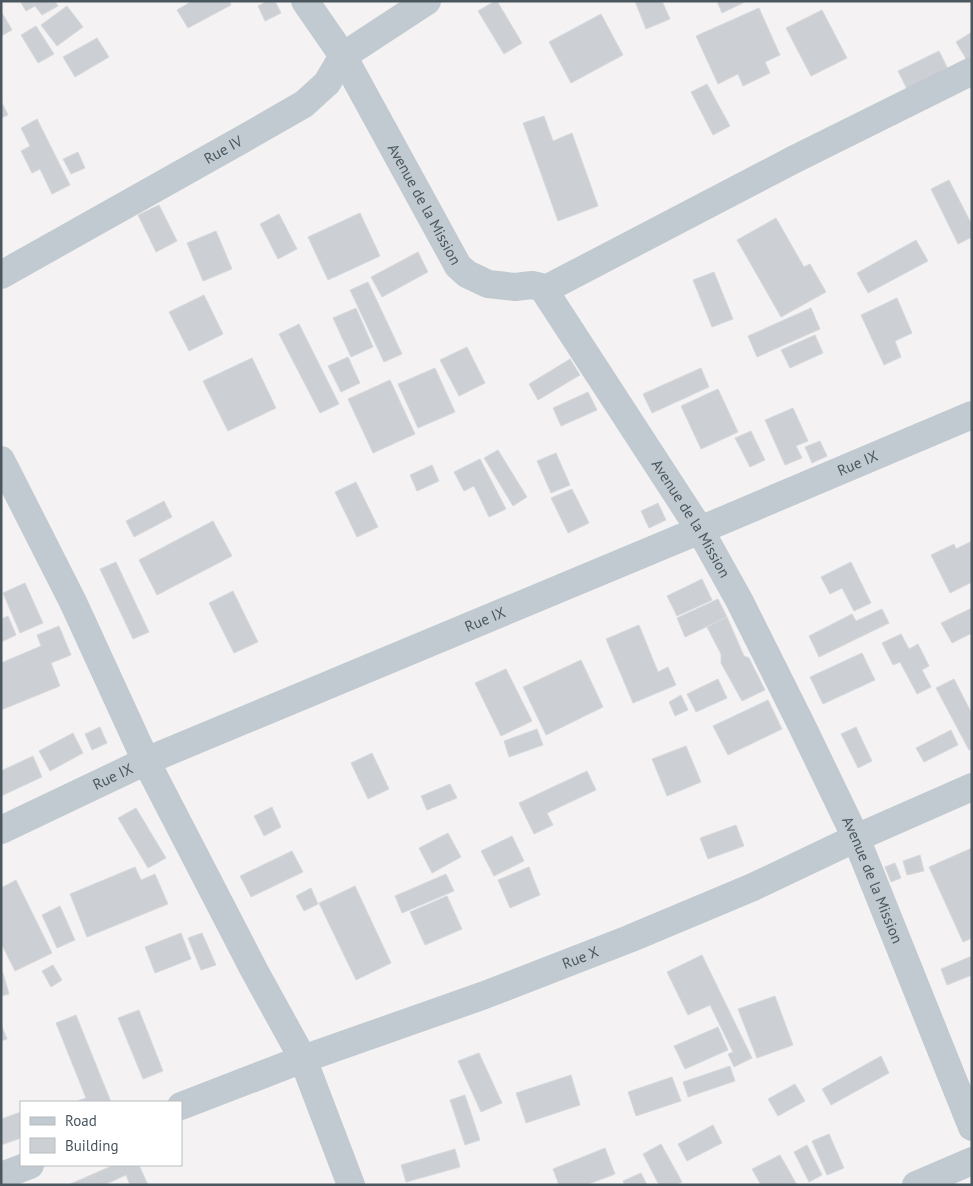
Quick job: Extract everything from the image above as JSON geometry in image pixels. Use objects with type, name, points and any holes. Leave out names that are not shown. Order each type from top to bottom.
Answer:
[{"type":"street","name":"Avenue de la Mission","points":[[305,1],[343,56],[458,266],[467,274],[488,284],[515,287],[532,285],[541,287],[544,290],[700,530],[739,600],[856,838],[972,1127]]},
{"type":"street","name":"Rue IV","points":[[1,275],[304,104],[327,83],[343,56],[427,1]]},
{"type":"street","points":[[544,290],[793,160],[972,71]]},
{"type":"street","name":"Rue IX","points":[[1,830],[146,761],[972,415]]},
{"type":"street","points":[[1,460],[73,602],[146,761],[254,970],[303,1059],[351,1185]]},
{"type":"street","name":"Rue X","points":[[182,1106],[303,1059],[482,996],[629,939],[753,887],[856,838],[972,787]]},
{"type":"street","points":[[916,1185],[972,1161]]},
{"type":"street","points":[[1,1176],[27,1166]]},
{"type":"building","points":[[20,1],[55,1],[58,6],[42,15],[35,6],[26,11]]},
{"type":"building","points":[[192,1],[230,1],[231,5],[188,28],[177,10]]},
{"type":"building","points":[[267,1],[275,1],[281,13],[265,21],[258,6]]},
{"type":"building","points":[[497,1],[522,43],[504,54],[478,11]]},
{"type":"building","points":[[635,1],[662,1],[670,19],[646,29]]},
{"type":"building","points":[[717,1],[747,1],[722,13]]},
{"type":"building","points":[[67,6],[83,27],[57,46],[41,25]]},
{"type":"building","points":[[759,8],[780,55],[765,62],[770,73],[743,86],[738,74],[718,84],[696,36]]},
{"type":"building","points":[[822,10],[847,58],[811,76],[786,28]]},
{"type":"building","points":[[1,11],[12,30],[1,36]]},
{"type":"building","points":[[601,14],[623,55],[571,83],[549,42]]},
{"type":"building","points":[[36,26],[54,54],[38,63],[21,35]]},
{"type":"building","points":[[972,32],[972,60],[968,62],[956,42]]},
{"type":"building","points":[[97,38],[109,57],[75,77],[63,57]]},
{"type":"building","points":[[939,51],[948,69],[907,89],[898,71]]},
{"type":"building","points":[[707,84],[730,126],[713,135],[691,92]]},
{"type":"building","points":[[1,101],[8,115],[1,118]]},
{"type":"building","points":[[544,116],[553,141],[572,133],[598,206],[558,221],[523,123]]},
{"type":"building","points":[[37,119],[70,185],[52,194],[40,169],[32,173],[21,151],[30,146],[21,128]]},
{"type":"building","points":[[78,152],[85,168],[71,174],[63,159]]},
{"type":"building","points":[[949,180],[972,225],[972,237],[958,244],[931,189]]},
{"type":"building","points":[[159,205],[177,241],[156,252],[138,215]]},
{"type":"building","points":[[360,213],[380,256],[328,280],[308,237]]},
{"type":"building","points":[[279,214],[297,249],[278,259],[260,224]]},
{"type":"building","points":[[776,218],[804,267],[810,264],[826,292],[781,317],[737,240]]},
{"type":"building","points":[[216,231],[232,269],[203,281],[187,243]]},
{"type":"building","points":[[916,240],[928,261],[868,293],[857,273]]},
{"type":"building","points":[[418,252],[428,272],[382,297],[371,277]]},
{"type":"building","points":[[714,272],[733,319],[712,327],[693,280]]},
{"type":"building","points":[[368,282],[402,354],[384,362],[350,290]]},
{"type":"building","points":[[204,295],[223,334],[189,351],[169,312]]},
{"type":"building","points":[[897,298],[912,333],[895,341],[901,357],[884,365],[861,315]]},
{"type":"building","points":[[356,308],[373,347],[351,357],[333,318]]},
{"type":"building","points":[[811,308],[820,329],[757,357],[748,336]]},
{"type":"building","points":[[299,324],[339,404],[320,413],[279,334]]},
{"type":"building","points":[[815,335],[823,353],[790,368],[781,350]]},
{"type":"building","points":[[467,347],[485,383],[459,396],[440,360]]},
{"type":"building","points":[[348,357],[360,383],[341,392],[328,366]]},
{"type":"building","points":[[252,358],[276,408],[228,431],[203,381]]},
{"type":"building","points":[[570,359],[580,375],[538,400],[529,384]]},
{"type":"building","points":[[435,368],[455,412],[418,428],[398,384]]},
{"type":"building","points":[[701,368],[709,387],[652,413],[643,394]]},
{"type":"building","points":[[390,380],[415,434],[373,453],[348,399]]},
{"type":"building","points":[[718,389],[738,432],[701,449],[681,406]]},
{"type":"building","points":[[588,392],[597,410],[561,426],[553,408]]},
{"type":"building","points":[[793,408],[808,441],[796,446],[802,458],[785,465],[765,420]]},
{"type":"building","points":[[751,431],[765,460],[750,467],[735,438]]},
{"type":"building","points":[[820,441],[827,456],[812,463],[805,447]]},
{"type":"building","points":[[498,450],[527,497],[513,506],[484,458]]},
{"type":"building","points":[[556,453],[570,485],[551,493],[537,461]]},
{"type":"building","points":[[480,459],[506,509],[489,517],[474,486],[464,491],[454,472]]},
{"type":"building","points":[[432,465],[439,481],[417,491],[410,475]]},
{"type":"building","points":[[356,482],[378,527],[357,537],[335,492]]},
{"type":"building","points":[[572,489],[589,523],[568,533],[551,498]]},
{"type":"building","points":[[164,501],[172,517],[134,537],[126,521]]},
{"type":"building","points":[[658,503],[666,520],[649,528],[641,511]]},
{"type":"building","points":[[213,521],[232,556],[157,595],[139,560]]},
{"type":"building","points":[[972,541],[972,582],[950,593],[931,555],[954,544],[956,549]]},
{"type":"building","points":[[116,562],[149,632],[133,639],[100,569]]},
{"type":"building","points":[[851,562],[871,603],[854,611],[842,588],[830,594],[821,577]]},
{"type":"building","points":[[702,579],[712,600],[677,616],[667,596]]},
{"type":"building","points":[[25,583],[43,623],[20,633],[3,593]]},
{"type":"building","points":[[233,591],[258,642],[234,653],[209,603]]},
{"type":"building","points":[[718,599],[727,617],[685,637],[677,618]]},
{"type":"building","points":[[972,608],[972,633],[952,643],[941,623]]},
{"type":"building","points":[[882,609],[889,623],[819,657],[809,636],[852,614],[856,621]]},
{"type":"building","points":[[8,616],[16,635],[1,642],[1,619]]},
{"type":"building","points":[[727,617],[744,656],[749,658],[765,690],[742,701],[721,663],[721,654],[707,627]]},
{"type":"building","points":[[639,625],[658,672],[668,667],[676,685],[633,703],[606,639]]},
{"type":"building","points":[[59,626],[71,655],[51,663],[60,686],[1,710],[1,663],[41,646],[37,635]]},
{"type":"building","points":[[901,634],[909,649],[918,644],[929,666],[922,670],[931,687],[917,694],[900,662],[893,665],[882,643]]},
{"type":"building","points":[[862,653],[875,680],[823,704],[810,677]]},
{"type":"building","points":[[581,660],[603,707],[546,735],[523,687]]},
{"type":"building","points":[[506,669],[532,721],[501,736],[475,683]]},
{"type":"building","points":[[718,679],[727,698],[696,712],[687,694]]},
{"type":"building","points":[[954,679],[972,714],[972,748],[969,750],[936,688]]},
{"type":"building","points":[[681,695],[688,710],[675,716],[669,702]]},
{"type":"building","points":[[768,700],[782,729],[728,755],[713,726]]},
{"type":"building","points":[[100,727],[107,743],[92,750],[85,734]]},
{"type":"building","points":[[856,727],[872,761],[858,768],[841,734]]},
{"type":"building","points":[[537,729],[543,745],[509,757],[504,741]]},
{"type":"building","points":[[951,730],[958,745],[924,762],[916,748]]},
{"type":"building","points":[[73,733],[83,753],[50,771],[39,751]]},
{"type":"building","points":[[686,746],[701,782],[667,796],[652,759]]},
{"type":"building","points":[[372,753],[389,789],[368,799],[351,763]]},
{"type":"building","points":[[33,756],[42,777],[1,796],[1,771]]},
{"type":"building","points":[[587,771],[596,790],[547,813],[553,825],[534,834],[519,803]]},
{"type":"building","points":[[450,784],[457,798],[427,810],[421,796]]},
{"type":"building","points":[[272,807],[281,827],[264,836],[254,816]]},
{"type":"building","points":[[136,808],[166,858],[148,868],[118,818]]},
{"type":"building","points":[[736,825],[744,846],[708,859],[700,838]]},
{"type":"building","points":[[448,833],[461,857],[432,873],[419,848]]},
{"type":"building","points":[[512,836],[524,861],[494,876],[481,851]]},
{"type":"building","points":[[972,848],[972,938],[963,942],[929,867]]},
{"type":"building","points":[[292,851],[303,872],[251,897],[240,876]]},
{"type":"building","points":[[920,855],[924,871],[907,875],[903,861]]},
{"type":"building","points":[[895,863],[901,878],[891,882],[885,867]]},
{"type":"building","points":[[135,867],[141,880],[155,874],[168,904],[87,937],[70,894]]},
{"type":"building","points":[[529,867],[540,895],[510,908],[498,880]]},
{"type":"building","points":[[446,874],[454,891],[402,913],[395,896]]},
{"type":"building","points":[[16,880],[52,953],[15,971],[1,943],[1,888]]},
{"type":"building","points":[[355,886],[391,963],[356,980],[319,903]]},
{"type":"building","points":[[311,888],[318,904],[304,911],[296,896]]},
{"type":"building","points":[[447,896],[462,929],[425,945],[410,912]]},
{"type":"building","points":[[60,906],[75,940],[57,948],[42,915]]},
{"type":"building","points":[[181,933],[191,959],[155,973],[145,947]]},
{"type":"building","points":[[202,933],[216,965],[201,970],[188,938]]},
{"type":"building","points":[[702,955],[752,1058],[734,1067],[728,1054],[733,1052],[710,1005],[688,1015],[667,972]]},
{"type":"building","points":[[972,956],[972,975],[947,985],[941,969]]},
{"type":"building","points":[[53,965],[62,980],[51,987],[42,971]]},
{"type":"building","points":[[1,973],[3,973],[9,994],[1,996]]},
{"type":"building","points":[[775,996],[793,1045],[757,1058],[738,1009]]},
{"type":"building","points":[[139,1010],[163,1071],[143,1079],[118,1018]]},
{"type":"building","points":[[76,1015],[111,1101],[78,1101],[86,1098],[56,1023]]},
{"type":"building","points":[[1,1024],[7,1039],[1,1041]]},
{"type":"building","points":[[718,1027],[728,1050],[685,1069],[674,1046]]},
{"type":"building","points":[[479,1053],[502,1103],[481,1112],[458,1061]]},
{"type":"building","points":[[881,1056],[889,1073],[831,1105],[822,1089]]},
{"type":"building","points":[[730,1066],[735,1081],[688,1097],[683,1082]]},
{"type":"building","points":[[571,1075],[580,1105],[526,1123],[516,1093]]},
{"type":"building","points":[[672,1077],[681,1101],[636,1116],[628,1092]]},
{"type":"building","points":[[795,1084],[805,1101],[778,1116],[768,1099]]},
{"type":"building","points":[[465,1095],[480,1140],[465,1145],[450,1100]]},
{"type":"building","points":[[20,1112],[20,1138],[1,1145],[1,1119]]},
{"type":"building","points":[[713,1125],[722,1143],[687,1161],[678,1144]]},
{"type":"building","points":[[829,1134],[844,1168],[827,1175],[812,1141]]},
{"type":"building","points":[[661,1144],[682,1182],[676,1185],[659,1185],[643,1154]]},
{"type":"building","points":[[807,1145],[822,1175],[809,1182],[794,1152]]},
{"type":"building","points":[[605,1148],[615,1174],[586,1185],[559,1185],[553,1169]]},
{"type":"building","points":[[455,1149],[460,1167],[406,1182],[401,1165]]},
{"type":"building","points":[[780,1155],[797,1185],[761,1185],[752,1169]]},
{"type":"building","points":[[112,1166],[139,1166],[148,1185],[130,1185],[126,1175],[104,1185],[68,1185]]},
{"type":"building","points":[[641,1173],[647,1185],[625,1185],[623,1181]]}]
